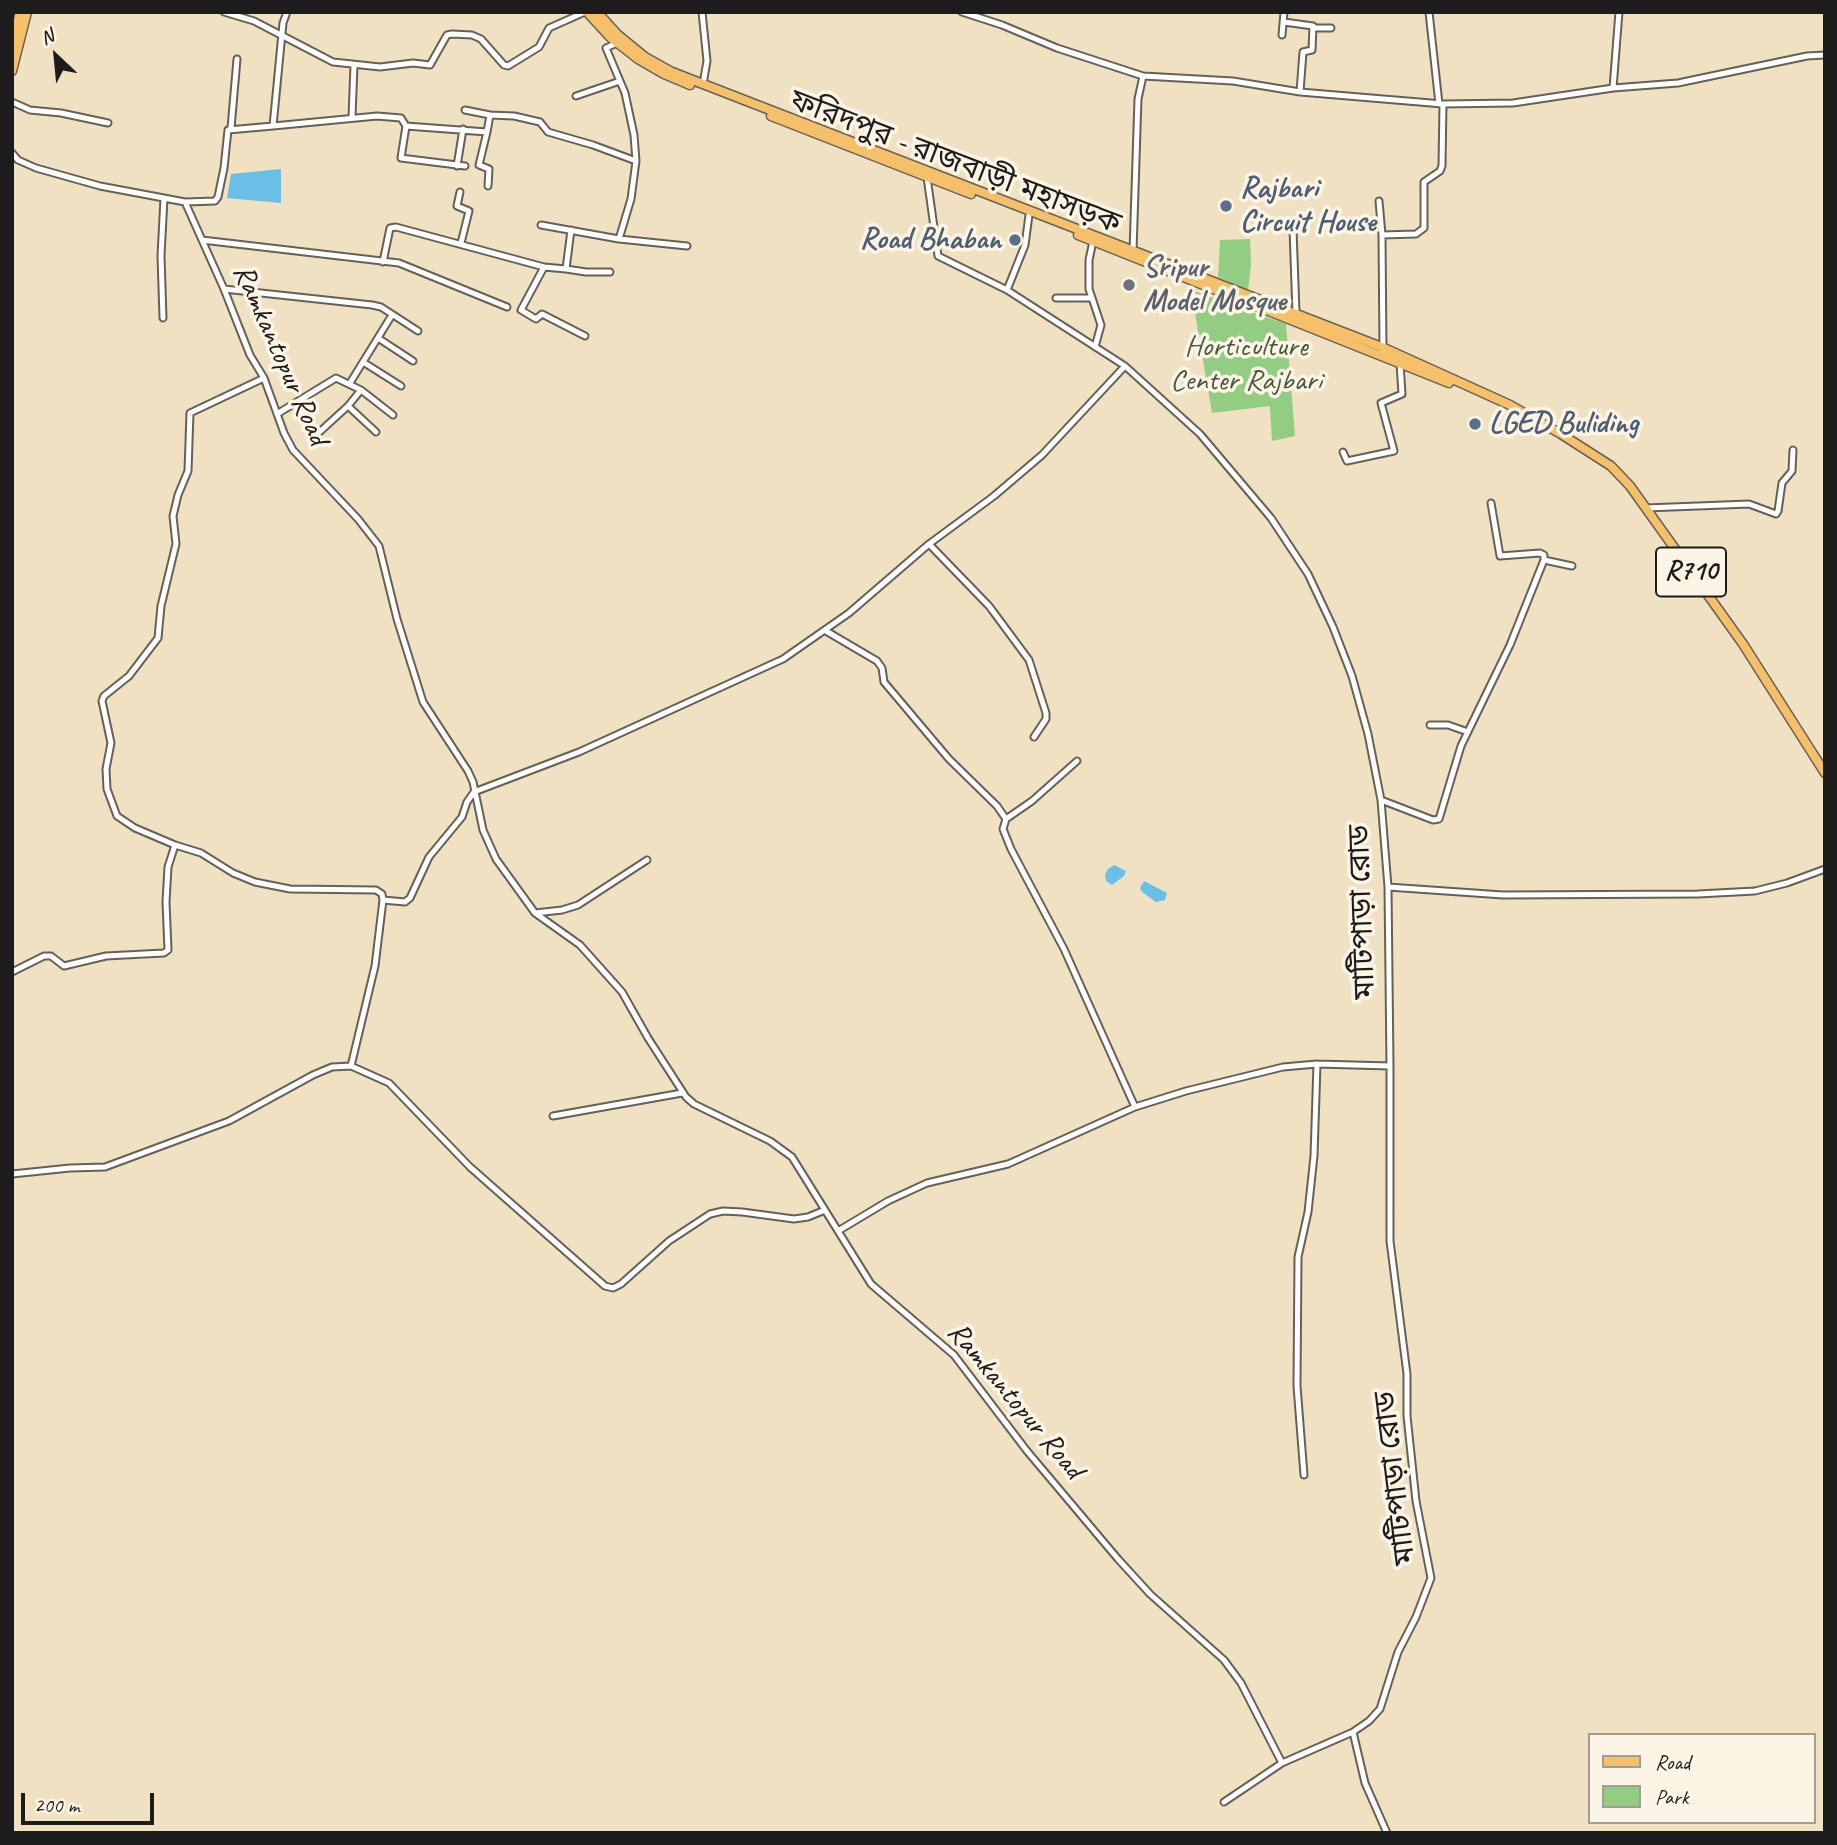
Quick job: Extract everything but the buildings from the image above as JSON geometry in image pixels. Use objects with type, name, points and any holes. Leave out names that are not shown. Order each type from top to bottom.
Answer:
[{"type":"main road","points":[[12,46],[20,12]]},
{"type":"main road","points":[[12,71],[27,12]]},
{"type":"main road","name":"ফরিদপুর - রাজবাড়ী মহাসড়ক","points":[[586,12],[617,43],[663,74],[1383,352],[1400,363],[1517,411]]},
{"type":"main road","name":"ফরিদপুর - রাজবাড়ী মহাসড়ক","points":[[597,12],[617,34],[645,57],[672,72],[1296,313],[1510,405],[1517,411]]},
{"type":"main road","name":"R710","points":[[1517,411],[1561,434],[1611,466],[1630,486],[1743,644],[1825,773]]},
{"type":"street","points":[[224,12],[254,21],[333,62],[380,67],[413,63],[430,65],[447,35],[452,34],[476,36],[508,66],[539,47],[549,28],[586,12]]},
{"type":"street","points":[[273,126],[282,34],[287,12]]},
{"type":"street","points":[[702,12],[707,61],[703,84]]},
{"type":"street","points":[[962,12],[1002,24],[1057,48],[1143,76],[1234,81],[1300,92],[1441,104],[1513,103],[1612,88],[1678,83],[1807,56],[1825,55]]},
{"type":"street","points":[[1282,35],[1284,12]]},
{"type":"street","points":[[1382,235],[1416,234],[1424,228],[1424,182],[1440,171],[1442,166],[1441,104],[1429,12]]},
{"type":"street","points":[[1612,88],[1619,12]]},
{"type":"street","points":[[1284,22],[1311,24],[1313,28],[1311,50],[1303,52],[1300,92]]},
{"type":"street","points":[[1313,28],[1331,27]]},
{"type":"street","points":[[617,43],[606,48],[625,93],[634,135],[636,161],[631,199],[619,239]]},
{"type":"street","points":[[13,156],[54,174],[100,186],[185,202],[215,201],[218,199],[224,168],[227,132],[231,128],[237,59]]},
{"type":"street","points":[[352,117],[354,65]]},
{"type":"street","points":[[1133,251],[1138,99],[1143,76]]},
{"type":"street","points":[[576,96],[620,81]]},
{"type":"street","points":[[12,102],[30,110],[61,113],[108,123]]},
{"type":"street","points":[[466,110],[540,122],[548,132],[636,161]]},
{"type":"street","points":[[488,186],[489,169],[479,165],[490,114]]},
{"type":"street","points":[[231,128],[352,117],[401,118],[406,126],[401,158],[465,166]]},
{"type":"street","points":[[406,126],[487,132]]},
{"type":"street","points":[[457,166],[463,130]]},
{"type":"street","name":"মাটিপাড়া রোড","points":[[927,177],[938,256],[1007,290],[1125,366],[1199,434],[1271,518],[1308,574],[1333,627],[1352,676],[1368,734],[1381,800],[1388,887],[1390,1241],[1407,1374],[1407,1416],[1416,1501],[1431,1578],[1416,1617],[1398,1652],[1380,1709],[1369,1721],[1353,1732],[1282,1763],[1224,1802]]},
{"type":"street","points":[[460,192],[457,206],[469,209],[461,243]]},
{"type":"street","points":[[163,318],[161,256],[164,198]]},
{"type":"street","points":[[1379,201],[1383,352]]},
{"type":"street","name":"Ramkantopur Road","points":[[185,202],[250,355],[264,378],[287,439],[301,462],[358,519],[379,546],[397,619],[423,702],[468,771],[489,846],[536,913],[580,945],[618,987],[682,1093],[694,1104],[770,1141],[792,1157],[871,1284],[954,1355],[1027,1451],[1118,1559],[1150,1594],[1224,1660],[1241,1683],[1282,1763]]},
{"type":"street","points":[[1007,290],[1026,245],[1029,215]]},
{"type":"street","points":[[541,225],[619,239],[687,246]]},
{"type":"street","points":[[383,262],[391,227],[461,243],[544,267],[610,272]]},
{"type":"street","points":[[1293,229],[1296,313]]},
{"type":"street","points":[[566,269],[571,230]]},
{"type":"street","points":[[202,240],[408,266],[507,307]]},
{"type":"street","points":[[1093,241],[1088,269],[1091,298],[1101,320],[1095,347]]},
{"type":"street","points":[[544,267],[521,310],[536,319],[542,314],[585,336]]},
{"type":"street","points":[[224,289],[372,305],[418,331]]},
{"type":"street","points":[[1056,298],[1091,298]]},
{"type":"street","points":[[350,383],[392,315]]},
{"type":"street","points":[[378,338],[413,361]]},
{"type":"street","points":[[363,362],[401,386]]},
{"type":"street","points":[[1343,452],[1347,461],[1394,451],[1381,403],[1402,394],[1400,363]]},
{"type":"street","points":[[383,900],[405,902],[410,898],[429,857],[462,817],[474,792],[579,752],[741,679],[783,659],[826,631],[929,544],[994,496],[1042,455],[1125,366]]},
{"type":"street","points":[[264,378],[190,414],[188,471],[173,516],[176,544],[161,606],[158,638],[129,676],[104,696],[102,701],[111,743],[106,769],[107,789],[117,816],[135,828],[201,853],[255,883],[290,889],[376,890],[382,894],[375,966],[351,1066]]},
{"type":"street","points":[[278,414],[333,379],[350,383],[393,415]]},
{"type":"street","points":[[314,438],[361,390]]},
{"type":"street","points":[[348,406],[376,432]]},
{"type":"street","points":[[1646,508],[1749,504],[1776,514],[1782,483],[1792,471],[1793,450]]},
{"type":"street","points":[[1381,800],[1433,820],[1439,819],[1468,732],[1510,645],[1544,560],[1544,555],[1540,553],[1500,556],[1491,503]]},
{"type":"street","points":[[929,544],[989,606],[1029,660],[1046,713],[1046,719],[1034,737]]},
{"type":"street","points":[[1544,560],[1572,566]]},
{"type":"street","points":[[826,631],[877,661],[882,668],[884,682],[949,759],[997,806],[1006,819]]},
{"type":"street","points":[[1430,725],[1448,725],[1468,732]]},
{"type":"street","points":[[1077,761],[1032,801],[1006,819],[1003,829],[1064,949],[1135,1107]]},
{"type":"street","points":[[12,972],[44,956],[51,956],[64,966],[106,957],[164,953],[169,950],[166,902],[168,867],[175,845]]},
{"type":"street","points":[[536,913],[562,911],[578,905],[646,860]]},
{"type":"street","points":[[1388,887],[1503,895],[1698,894],[1755,891],[1825,869]]},
{"type":"street","points":[[1304,1475],[1297,1386],[1298,1257],[1308,1212],[1314,1156],[1317,1064]]},
{"type":"street","points":[[838,1231],[888,1201],[927,1184],[1008,1164],[1135,1107],[1241,1076],[1283,1067],[1317,1064],[1391,1066]]},
{"type":"street","points":[[12,1174],[105,1167],[229,1121],[323,1071],[342,1065],[351,1066],[389,1083],[470,1167],[605,1286],[613,1288],[621,1284],[669,1241],[709,1214],[723,1211],[742,1212],[800,1219],[825,1210]]},
{"type":"street","points":[[553,1116],[682,1093]]},
{"type":"street","points":[[1353,1732],[1365,1783],[1387,1833]]},
{"type":"green space","points":[[1250,239],[1248,291],[1218,277],[1220,240]]},
{"type":"green space","name":"Horticulture Center Rajbari","points":[[1191,290],[1286,324],[1295,436],[1272,441],[1270,406],[1212,413]]},
{"type":"water","points":[[281,169],[281,203],[227,198],[231,174]]},
{"type":"water","points":[[1114,865],[1126,871],[1124,876],[1112,885],[1106,881],[1105,875]]},
{"type":"water","points":[[1144,881],[1167,893],[1165,900],[1156,902],[1142,892],[1140,888]]},
{"type":"place","name":"Rajbari Circuit House","points":[[1226,206]]},
{"type":"place","name":"Road Bhaban","points":[[1015,240]]},
{"type":"place","name":"Sripur Model Mosque","points":[[1129,285]]},
{"type":"place","name":"LGED Buliding","points":[[1475,424]]}]
